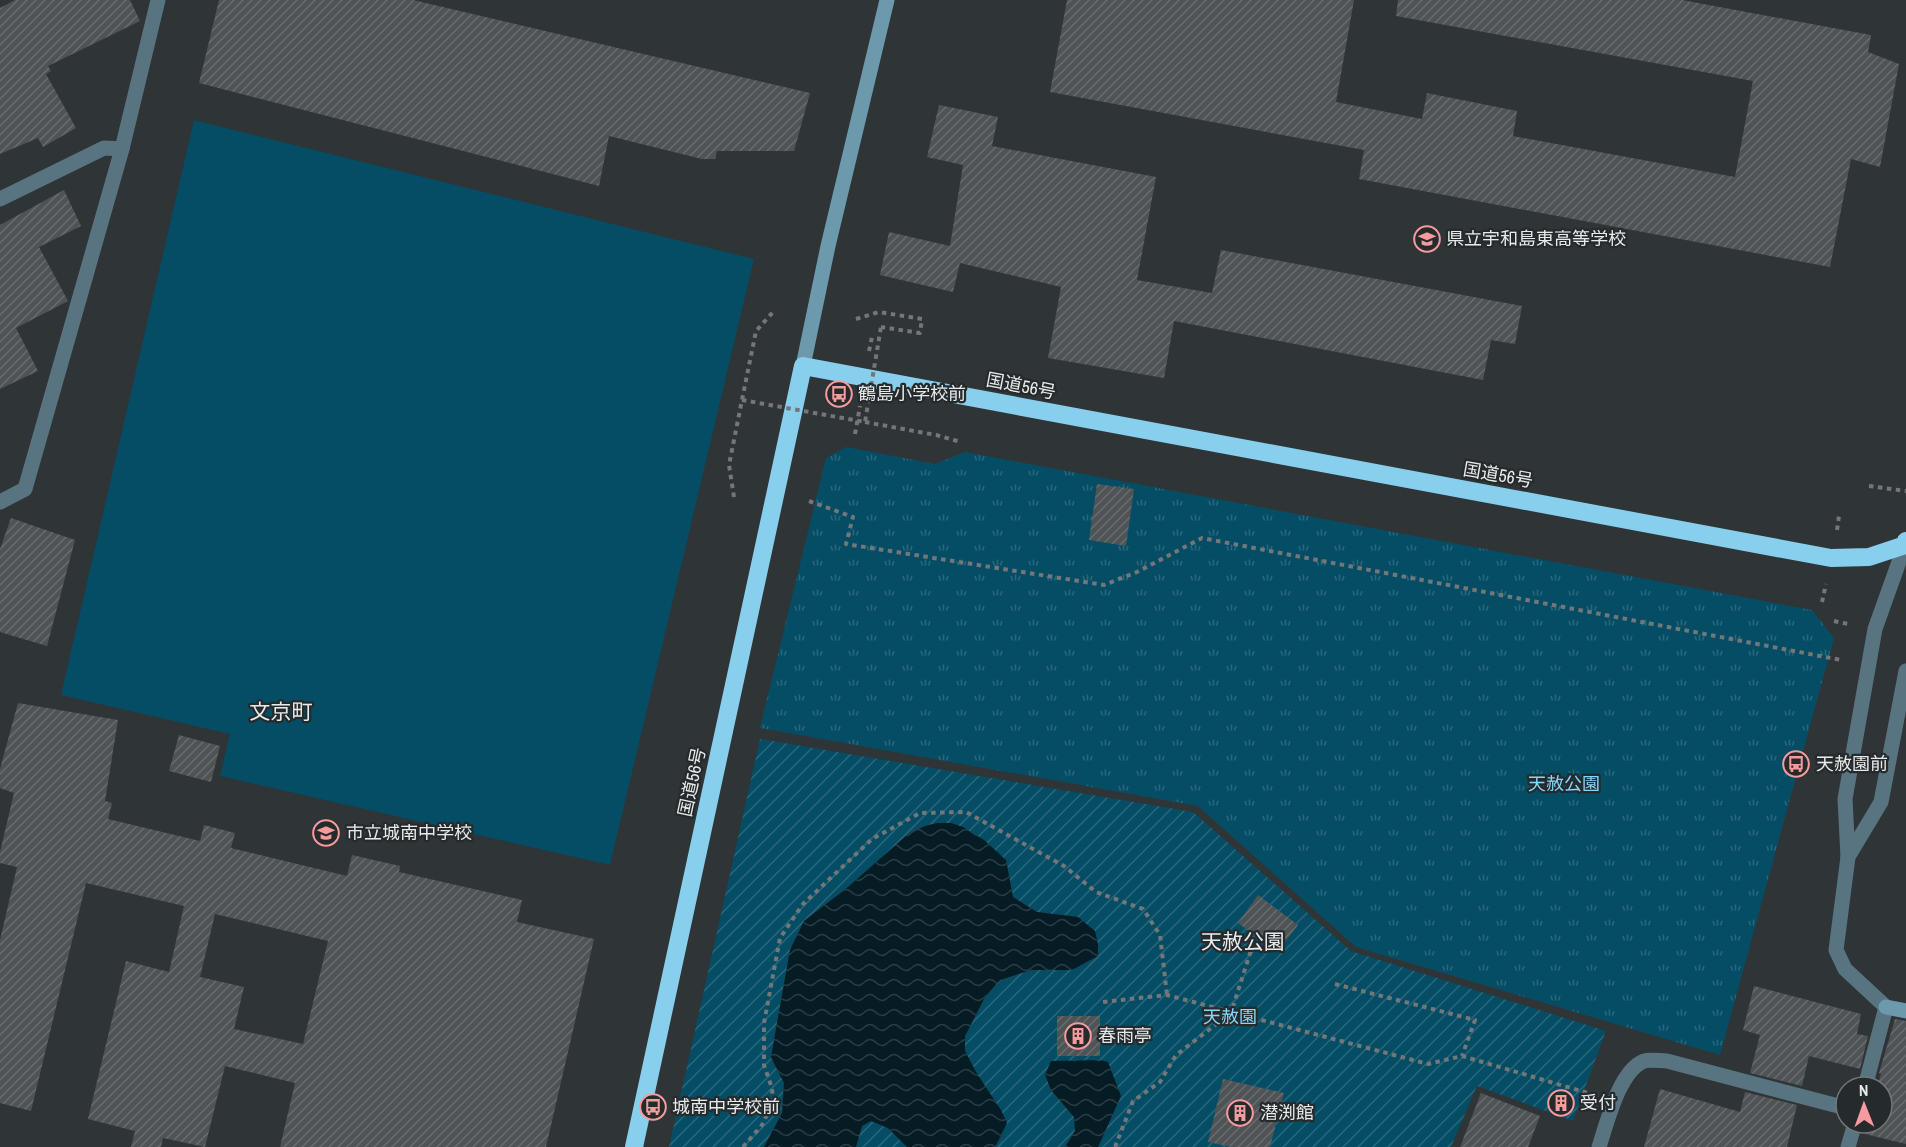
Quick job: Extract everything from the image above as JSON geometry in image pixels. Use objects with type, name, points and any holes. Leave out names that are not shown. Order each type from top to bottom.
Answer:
[{"type":"highway","name":"国道56号","points":[[634,1147],[803,366],[1831,558],[1869,557],[1906,544]]},
{"type":"street","points":[[0,502],[25,489],[122,148],[158,0]]},
{"type":"street","points":[[803,366],[828,246],[887,0]]},
{"type":"street","points":[[0,199],[104,148],[122,148]]},
{"type":"street","points":[[1906,544],[1906,552]]},
{"type":"street","points":[[1906,544],[1875,629],[1845,799],[1848,857],[1836,950],[1845,969],[1886,1007],[1906,1011]]},
{"type":"street","points":[[1848,857],[1881,802],[1906,671]]},
{"type":"street","points":[[1868,1075],[1886,1007]]},
{"type":"street","points":[[1599,1147],[1615,1102],[1630,1070],[1645,1060],[1667,1061],[1834,1105]]},
{"type":"path","points":[[734,497],[729,465],[756,331],[772,312]]},
{"type":"path","points":[[856,319],[879,312],[922,319],[920,333],[881,327],[865,422]]},
{"type":"path","points":[[742,400],[936,435],[961,442]]},
{"type":"path","points":[[1869,486],[1906,491]]},
{"type":"path","points":[[809,501],[853,517],[846,544],[1104,585],[1137,572],[1202,538],[1841,660]]},
{"type":"path","points":[[743,1147],[762,1125],[772,1102],[772,1088],[764,1065],[764,1023],[780,938],[802,904],[872,838],[920,813],[966,812],[1064,866],[1096,892],[1143,909],[1160,935],[1167,995]]},
{"type":"path","points":[[1115,1147],[1133,1101],[1160,1082],[1176,1055],[1231,1013],[1252,947]]},
{"type":"path","points":[[1335,984],[1475,1020],[1462,1056]]},
{"type":"path","points":[[1103,1002],[1167,995],[1428,1064],[1462,1056],[1615,1102]]},
{"type":"green space","points":[[194,120],[754,259],[610,865],[220,776],[230,734],[61,695]]},
{"type":"green space","name":"天赦公園","points":[[846,447],[935,464],[965,452],[1812,610],[1834,638],[1720,1055],[1356,947],[1198,806],[760,728],[826,458]]},
{"type":"green space","name":"天赦園","points":[[760,739],[1193,812],[1351,951],[1606,1031],[1573,1121],[1477,1086],[1451,1147],[1098,1147],[1121,1096],[1051,1061],[1046,1075],[1051,1090],[1074,1117],[1075,1131],[1065,1147],[995,1147],[1002,1136],[965,1051],[965,1036],[985,997],[1000,980],[1031,970],[1072,970],[1078,917],[1037,912],[1013,897],[1006,860],[937,823],[915,830],[804,921],[790,950],[771,1057],[784,1083],[782,1113],[764,1147],[669,1147]]},
{"type":"green space","points":[[871,1121],[888,1128],[907,1147],[856,1147],[862,1125]]},
{"type":"water","points":[[937,823],[951,823],[963,827],[984,840],[1006,860],[1013,897],[1037,912],[1078,917],[1095,931],[1098,956],[1072,970],[1031,970],[1000,980],[985,997],[965,1036],[965,1051],[1007,1123],[995,1147],[907,1147],[888,1128],[871,1121],[862,1126],[856,1147],[764,1147],[782,1113],[784,1083],[771,1057],[790,950],[804,921],[848,887],[908,834]]},
{"type":"water","points":[[1101,1060],[1108,1062],[1121,1096],[1098,1147],[1065,1147],[1075,1131],[1074,1117],[1051,1090],[1045,1075],[1051,1061]]},
{"type":"building","points":[[15,0],[130,0],[140,21],[48,66],[51,71],[46,74],[76,128],[43,147],[38,138],[0,154],[0,8]]},
{"type":"building","points":[[219,0],[413,0],[810,93],[794,151],[717,151],[715,159],[702,159],[609,136],[599,186],[199,83]]},
{"type":"building","points":[[1067,0],[1354,0],[1336,102],[1422,119],[1427,93],[1517,111],[1513,136],[1735,177],[1753,81],[1396,16],[1398,0],[1682,0],[1871,35],[1868,52],[1899,64],[1880,167],[1851,159],[1830,267],[1359,179],[1364,150],[1050,92]]},
{"type":"building","points":[[939,105],[998,117],[992,146],[1156,177],[1137,280],[1212,293],[1221,250],[1522,306],[1515,344],[1491,340],[1483,380],[1174,321],[1164,378],[1048,358],[1061,287],[960,263],[953,292],[880,275],[889,232],[950,246],[963,165],[927,157]]},
{"type":"building","points":[[64,190],[81,226],[39,247],[68,301],[16,328],[38,371],[0,389],[0,225]]},
{"type":"building","points":[[1097,484],[1134,489],[1126,546],[1089,540]]},
{"type":"building","points":[[11,518],[75,540],[47,646],[0,632],[0,549]]},
{"type":"building","points":[[18,703],[118,720],[105,801],[112,803],[108,819],[200,841],[204,825],[235,833],[231,848],[347,876],[352,855],[400,866],[399,872],[522,900],[517,922],[594,939],[546,1147],[280,1147],[295,1083],[225,1066],[205,1147],[163,1138],[161,1147],[131,1147],[135,1131],[88,1119],[126,961],[169,972],[184,906],[86,883],[31,1111],[0,1103],[0,940],[17,867],[0,863],[0,852],[14,793],[0,788],[0,769]],"holes":[[[215,914],[328,941],[303,1044],[234,1029],[244,987],[200,977]]]},
{"type":"building","points":[[179,735],[220,746],[211,782],[169,771]]},
{"type":"building","points":[[1258,895],[1298,925],[1277,952],[1238,923]]},
{"type":"building","points":[[1754,986],[1861,1014],[1857,1034],[1868,1036],[1860,1069],[1809,1056],[1802,1086],[1750,1073],[1760,1035],[1743,1030]]},
{"type":"building","name":"春雨亭","points":[[1057,1016],[1100,1016],[1100,1056],[1057,1056]]},
{"type":"building","points":[[1895,1019],[1906,1021],[1906,1144],[1869,1135],[1894,1135],[1894,1075],[1879,1073]]},
{"type":"building","name":"潜渕館","points":[[1223,1079],[1284,1093],[1270,1147],[1231,1147],[1208,1142]]},
{"type":"building","points":[[1660,1089],[1740,1112],[1745,1092],[1797,1105],[1787,1147],[1644,1147]]},
{"type":"building","points":[[1481,1093],[1540,1116],[1528,1147],[1460,1147]]},
{"type":"place","name":"県立宇和島東高等学校","points":[[1427,239]]},
{"type":"place","name":"鶴島小学校前","points":[[839,394]]},
{"type":"place","name":"天赦園前","points":[[1796,764]]},
{"type":"place","name":"市立城南中学校","points":[[326,833]]},
{"type":"place","name":"春雨亭","points":[[1078,1036]]},
{"type":"place","name":"受付","points":[[1561,1103]]},
{"type":"place","name":"城南中学校前","points":[[653,1107]]},
{"type":"place","name":"潜渕館","points":[[1240,1113]]},
{"type":"district","name":"文京町","points":[[281,712]]},
{"type":"district","name":"天赦公園","points":[[1243,942]]}]
